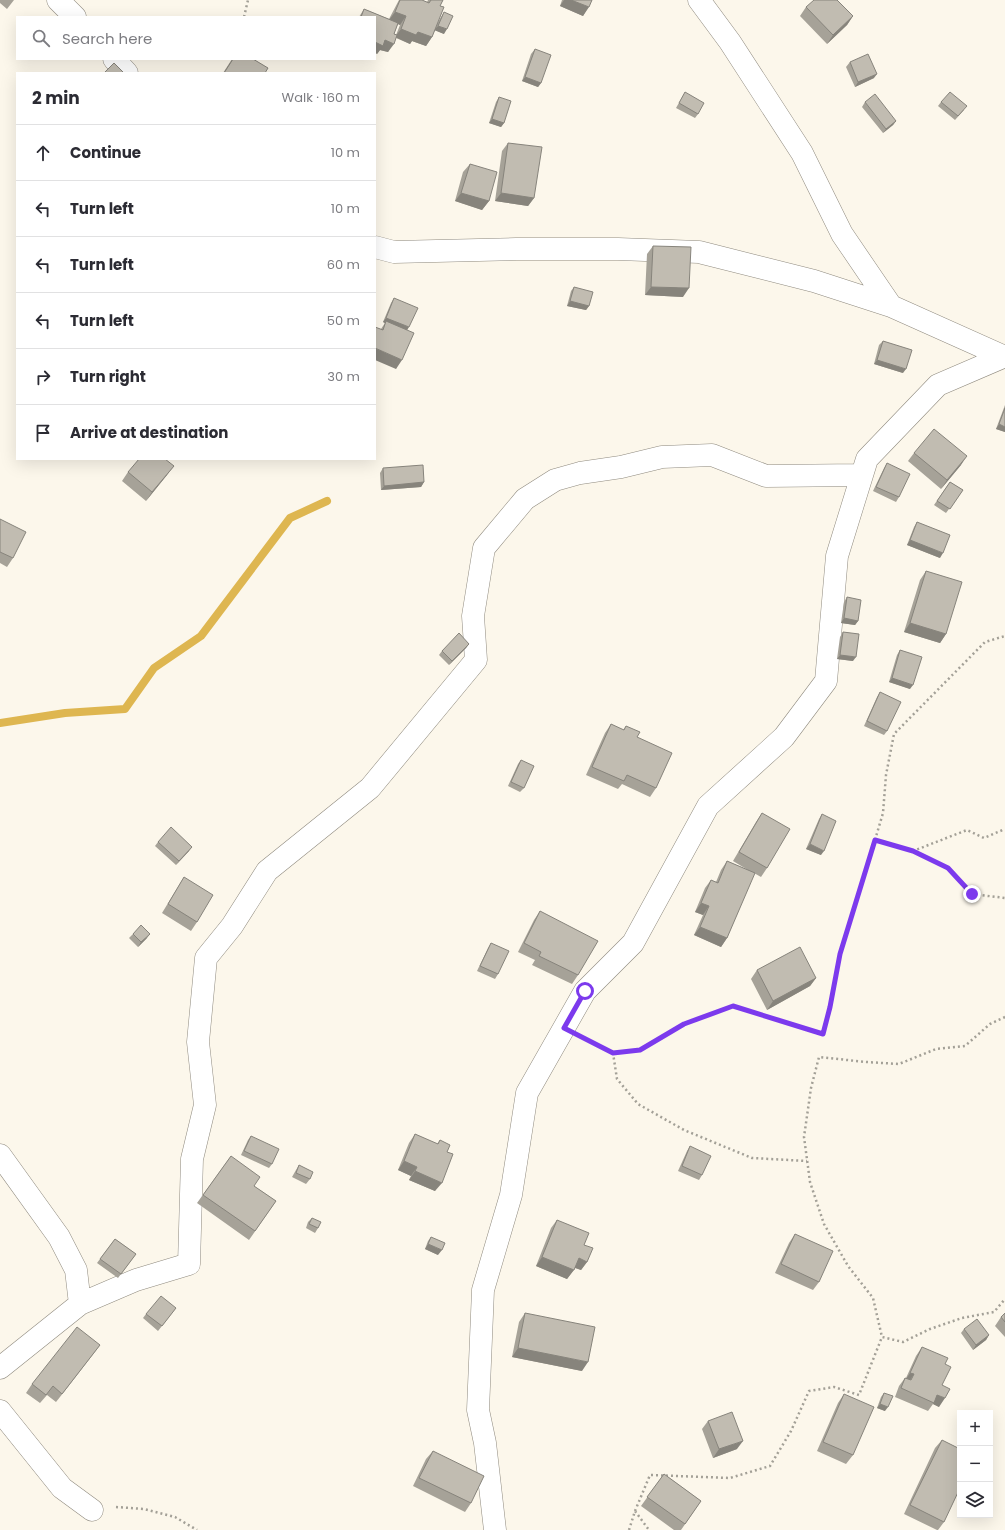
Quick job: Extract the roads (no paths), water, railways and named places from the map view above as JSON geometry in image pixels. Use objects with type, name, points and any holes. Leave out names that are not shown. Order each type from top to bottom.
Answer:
[{"type":"street","points":[[58,0],[74,16]]},
{"type":"street","points":[[699,0],[730,42],[802,153],[842,234],[891,306]]},
{"type":"street","points":[[115,60],[126,72]]},
{"type":"street","points":[[376,247],[394,252],[516,249],[618,249],[699,252],[814,281],[891,306],[1004,357]]},
{"type":"street","points":[[495,1530],[485,1443],[478,1410],[483,1290],[511,1195],[527,1093],[585,991],[632,943],[708,806],[784,737],[826,681],[837,556],[867,459],[938,385],[1004,357]]},
{"type":"street","points":[[0,1368],[80,1304],[136,1280],[189,1264],[192,1159],[205,1105],[198,1042],[206,958],[232,926],[267,871],[370,788],[476,660],[473,616],[484,548],[525,499],[555,480],[580,473],[621,468],[662,457],[712,455],[766,476],[862,475]]},
{"type":"street","points":[[0,1155],[59,1237],[76,1270],[80,1304]]},
{"type":"street","points":[[0,1411],[62,1488],[92,1510]]},
{"type":"waterway","points":[[0,723],[65,713],[125,709],[154,668],[201,636],[290,518],[327,501]]}]
